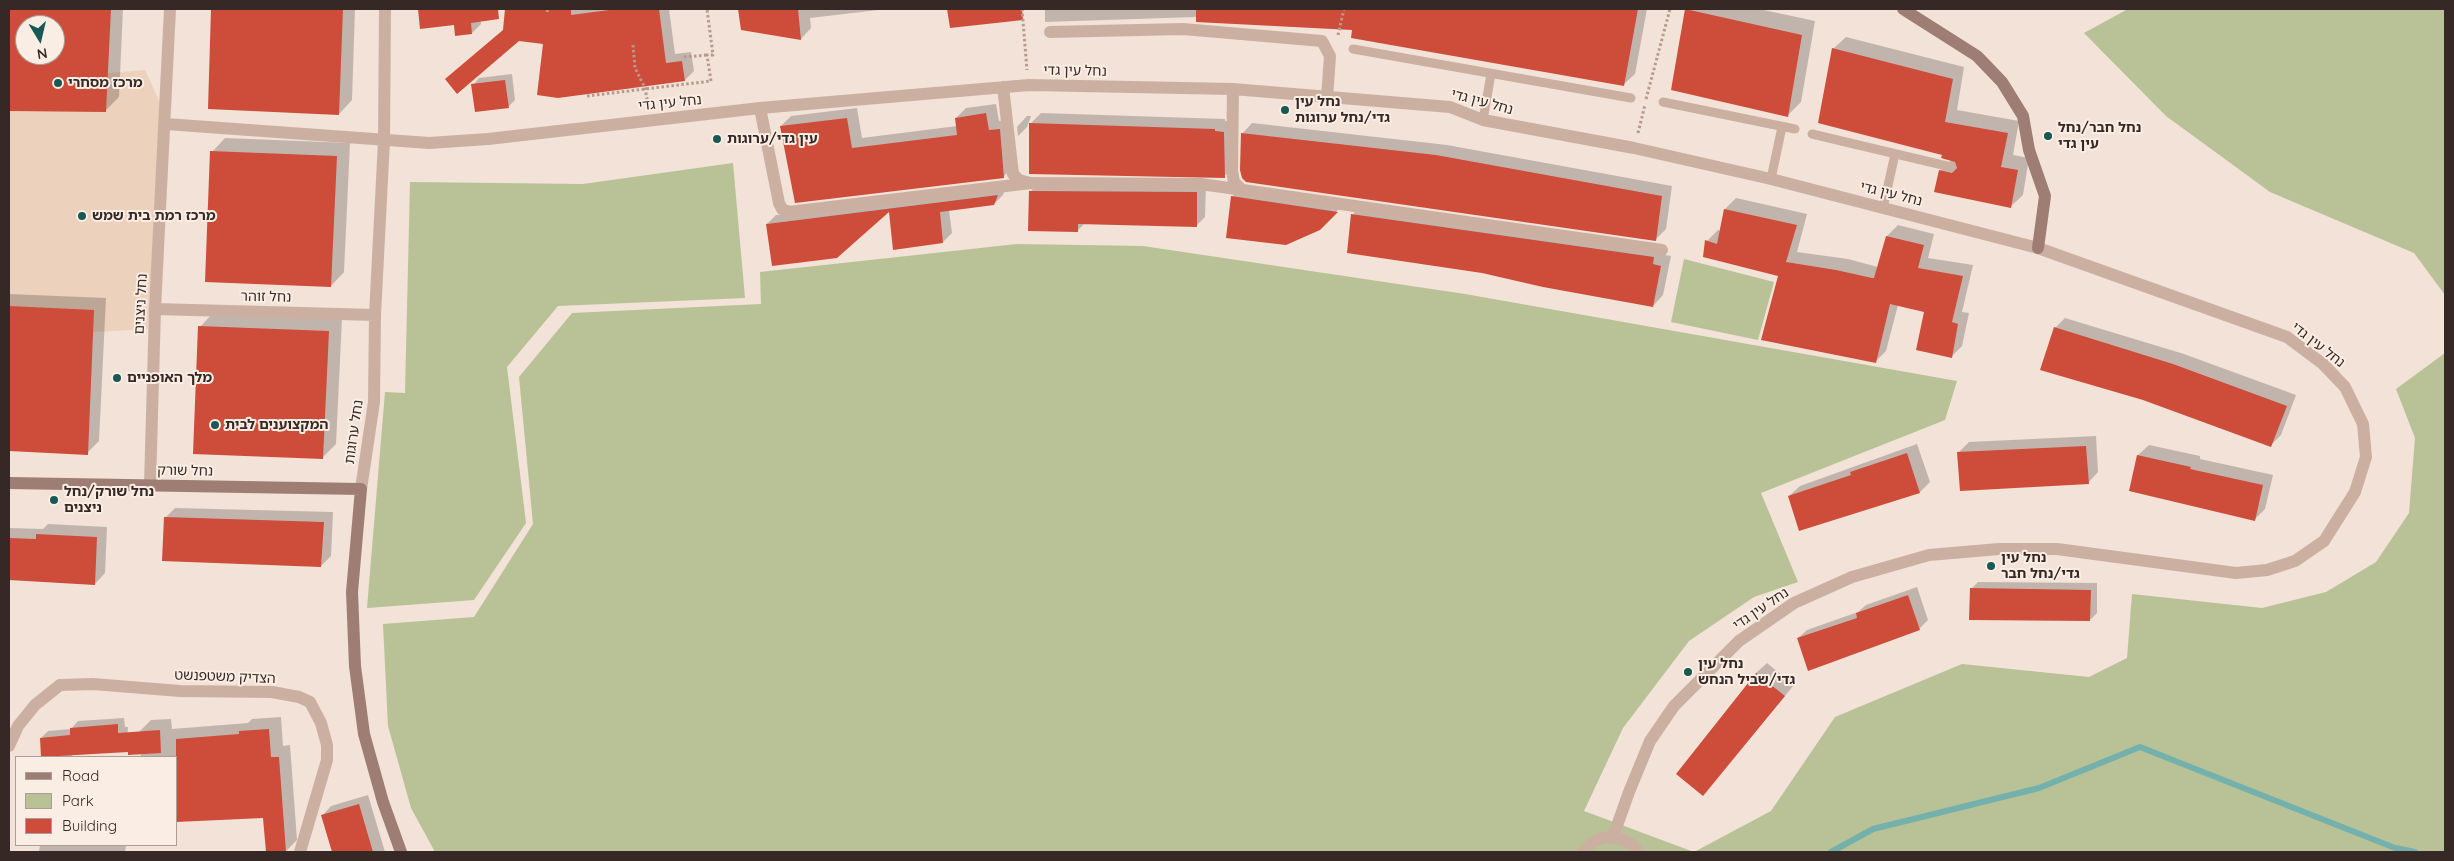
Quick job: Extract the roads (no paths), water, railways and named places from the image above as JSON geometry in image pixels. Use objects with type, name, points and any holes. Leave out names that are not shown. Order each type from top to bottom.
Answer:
[{"type":"street","name":"נחל ניצנים","points":[[150,485],[155,309],[166,124],[170,9]]},
{"type":"street","name":"נחל ערוגות","points":[[385,9],[384,141],[375,315],[374,402],[361,489],[352,592],[355,666],[364,734],[383,802],[401,852]]},
{"type":"street","points":[[1903,9],[1977,56],[2002,82],[2023,116],[2029,150],[2046,196],[2038,248]]},
{"type":"street","points":[[1050,32],[1183,28],[1322,41],[1330,56],[1327,98]]},
{"type":"street","name":"נחל עין גדי","points":[[384,141],[429,143],[488,139],[760,108],[1029,85],[1233,89],[1450,107],[1483,120],[1634,148],[1771,179],[2038,248],[2287,337],[2324,364],[2346,387],[2363,424],[2366,457],[2355,492],[2324,541],[2295,561],[2267,570],[2236,573],[2057,549],[2009,549],[1929,555],[1852,577],[1794,603],[1739,641],[1674,706],[1650,741],[1628,792],[1613,837]]},
{"type":"street","points":[[1003,87],[1013,174],[1019,180],[1031,183]]},
{"type":"street","points":[[1233,89],[1232,171],[1234,182],[1241,189]]},
{"type":"street","points":[[760,108],[779,203],[782,209],[790,212],[1031,183],[1201,184],[1662,250]]},
{"type":"street","points":[[166,124],[384,141]]},
{"type":"street","name":"נחל זוהר","points":[[155,309],[375,315]]},
{"type":"street","name":"נחל שורק","points":[[9,483],[361,489]]},
{"type":"street","name":"הצדיק משטפנשט","points":[[9,746],[18,726],[35,705],[60,686],[93,684],[180,692],[272,692],[299,697],[310,702],[321,723],[327,746],[327,760],[300,852]]},
{"type":"street","points":[[1582,852],[1592,843],[1602,838],[1613,837],[1632,845],[1638,852]]},
{"type":"lane","points":[[1353,49],[1631,98]]},
{"type":"lane","points":[[1483,120],[1491,74]]},
{"type":"lane","points":[[1662,102],[1795,129]]},
{"type":"lane","points":[[1771,179],[1782,126]]},
{"type":"lane","points":[[1812,134],[1951,167]]},
{"type":"lane","points":[[1883,208],[1895,154]]},
{"type":"waterway","points":[[1831,852],[1873,829],[2039,788],[2140,747],[2395,848],[2415,852]]},
{"type":"place","name":"מרכז מסחרי","points":[[58,83]]},
{"type":"place","name":"נחל עין גדי/נחל ערוגות","points":[[1285,110]]},
{"type":"place","name":"נחל חבר/נחל עין גדי","points":[[2048,136]]},
{"type":"place","name":"עין גדי/ערוגות","points":[[717,139]]},
{"type":"place","name":"מרכז רמת בית שמש","points":[[82,216]]},
{"type":"place","name":"מלך האופניים","points":[[117,378]]},
{"type":"place","name":"המקצוענים לבית","points":[[215,425]]},
{"type":"place","name":"נחל שורק/נחל ניצנים","points":[[54,500]]},
{"type":"place","name":"נחל עין גדי/נחל חבר","points":[[1991,566]]},
{"type":"place","name":"נחל עין גדי/שביל הנחש","points":[[1688,672]]}]
